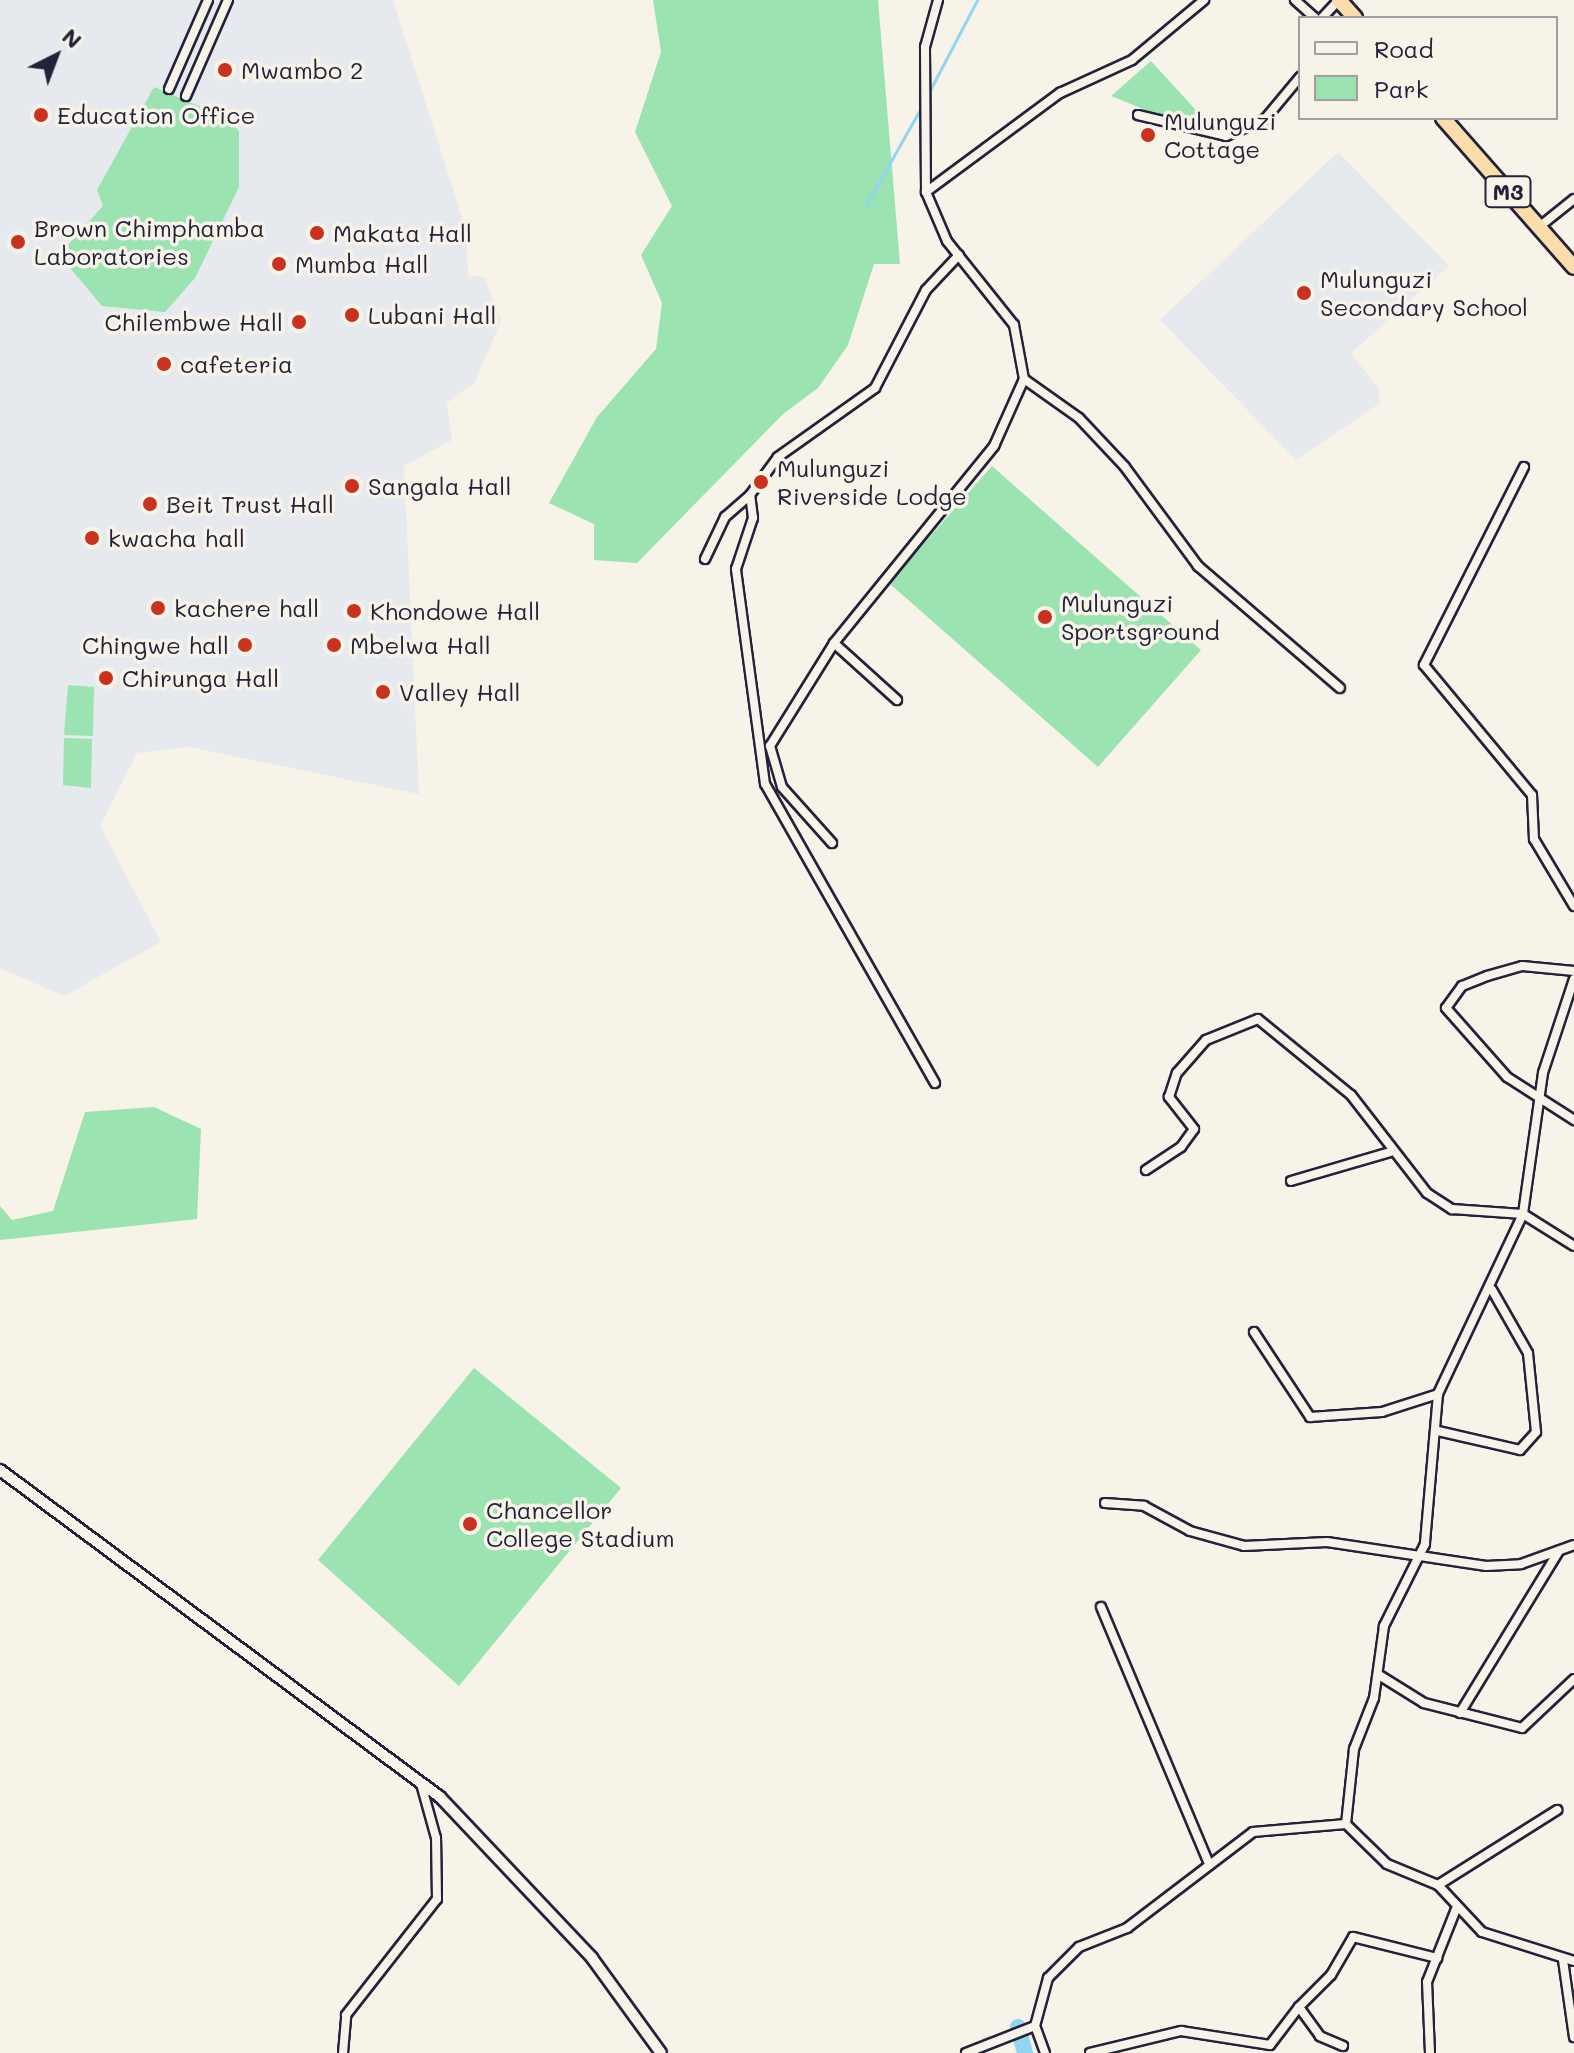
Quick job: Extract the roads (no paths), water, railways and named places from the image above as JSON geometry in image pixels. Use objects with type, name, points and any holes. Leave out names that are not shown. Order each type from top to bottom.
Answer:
[{"type":"highway","points":[[1339,0],[1353,16]]},
{"type":"highway","name":"M3","points":[[1445,120],[1574,267]]},
{"type":"street","points":[[169,89],[208,0]]},
{"type":"street","points":[[186,96],[228,0]]},
{"type":"street","points":[[832,843],[782,787],[770,746],[834,643],[994,446],[1024,379],[1014,325],[932,216],[926,192],[925,47],[938,0]]},
{"type":"street","points":[[926,192],[1060,93],[1132,60],[1204,0]]},
{"type":"street","points":[[1295,0],[1313,16]]},
{"type":"street","points":[[1324,16],[1339,0]]},
{"type":"street","points":[[1138,115],[1226,136],[1265,119],[1298,79]]},
{"type":"street","points":[[1539,227],[1574,199]]},
{"type":"street","points":[[705,559],[725,517],[750,495],[778,457],[875,388],[926,290],[959,255]]},
{"type":"street","points":[[1024,379],[1079,418],[1125,467],[1198,566],[1340,688]]},
{"type":"street","points":[[1524,467],[1424,665],[1532,795],[1534,839],[1574,906]]},
{"type":"street","points":[[750,495],[753,518],[736,569],[765,784],[935,1083]]},
{"type":"street","points":[[834,643],[897,700]]},
{"type":"street","points":[[1574,971],[1522,966],[1487,976],[1462,986],[1446,1008],[1538,1100],[1574,1120]]},
{"type":"street","points":[[1346,1824],[1354,1749],[1379,1675],[1388,1611],[1421,1555],[1438,1431],[1438,1394],[1492,1290],[1523,1214],[1538,1100],[1574,979]]},
{"type":"street","points":[[1146,1170],[1181,1147],[1194,1129],[1192,1117],[1169,1097],[1177,1073],[1206,1040],[1243,1020],[1269,1025],[1332,1078],[1390,1152],[1452,1209],[1523,1214],[1574,1246]]},
{"type":"street","points":[[1291,1181],[1390,1152]]},
{"type":"street","points":[[1438,1431],[1520,1450],[1536,1432],[1528,1353],[1492,1290]]},
{"type":"street","points":[[1254,1332],[1310,1417],[1382,1412],[1438,1394]]},
{"type":"street","points":[[0,1470],[419,1779],[592,1958],[661,2053]]},
{"type":"street","points":[[1105,1503],[1144,1506],[1190,1531],[1244,1546],[1304,1541],[1486,1566],[1574,1545]]},
{"type":"street","points":[[1460,1713],[1559,1551]]},
{"type":"street","points":[[1101,1607],[1208,1862]]},
{"type":"street","points":[[1379,1675],[1424,1703],[1522,1728],[1574,1679]]},
{"type":"street","points":[[343,2053],[346,2015],[437,1899],[436,1838],[419,1779]]},
{"type":"street","points":[[1438,1885],[1557,1810]]},
{"type":"street","points":[[1045,2053],[1035,2026],[1050,1973],[1084,1943],[1131,1925],[1208,1862],[1269,1827],[1346,1824],[1387,1864],[1438,1885],[1456,1909],[1482,1932],[1574,1961]]},
{"type":"street","points":[[1430,2053],[1426,1993],[1456,1909]]},
{"type":"street","points":[[1090,2053],[1181,2031],[1270,2045],[1353,1937],[1437,1958]]},
{"type":"street","points":[[1563,1960],[1574,2037]]},
{"type":"street","points":[[1299,2007],[1320,2036],[1343,2046]]},
{"type":"street","points":[[966,2053],[1035,2026]]},
{"type":"waterway","points":[[929,92],[977,0]]},
{"type":"waterway","points":[[866,205],[922,106]]},
{"type":"waterway","points":[[1018,2027],[1025,2053]]},
{"type":"place","name":"Mwambo 2","points":[[225,70]]},
{"type":"place","name":"Education Office","points":[[41,115]]},
{"type":"place","name":"Mulunguzi Cottage","points":[[1148,135]]},
{"type":"place","name":"Makata Hall","points":[[317,233]]},
{"type":"place","name":"Brown Chimphamba Laboratories","points":[[18,242]]},
{"type":"place","name":"Mumba Hall","points":[[279,264]]},
{"type":"place","name":"Mulunguzi Secondary School","points":[[1304,293]]},
{"type":"place","name":"Lubani Hall","points":[[352,315]]},
{"type":"place","name":"Chilembwe Hall","points":[[299,322]]},
{"type":"place","name":"cafeteria","points":[[164,364]]},
{"type":"place","name":"Mulunguzi Riverside Lodge","points":[[761,482]]},
{"type":"place","name":"Sangala Hall","points":[[352,486]]},
{"type":"place","name":"Beit Trust Hall","points":[[150,504]]},
{"type":"place","name":"kwacha hall","points":[[92,538]]},
{"type":"place","name":"kachere hall","points":[[158,608]]},
{"type":"place","name":"Khondowe Hall","points":[[354,611]]},
{"type":"place","name":"Mulunguzi Sportsground","points":[[1045,617]]},
{"type":"place","name":"Chingwe hall","points":[[245,645]]},
{"type":"place","name":"Mbelwa Hall","points":[[334,645]]},
{"type":"place","name":"Chirunga Hall","points":[[106,678]]},
{"type":"place","name":"Valley Hall","points":[[383,692]]},
{"type":"place","name":"Chancellor College Stadium","points":[[470,1524]]}]
